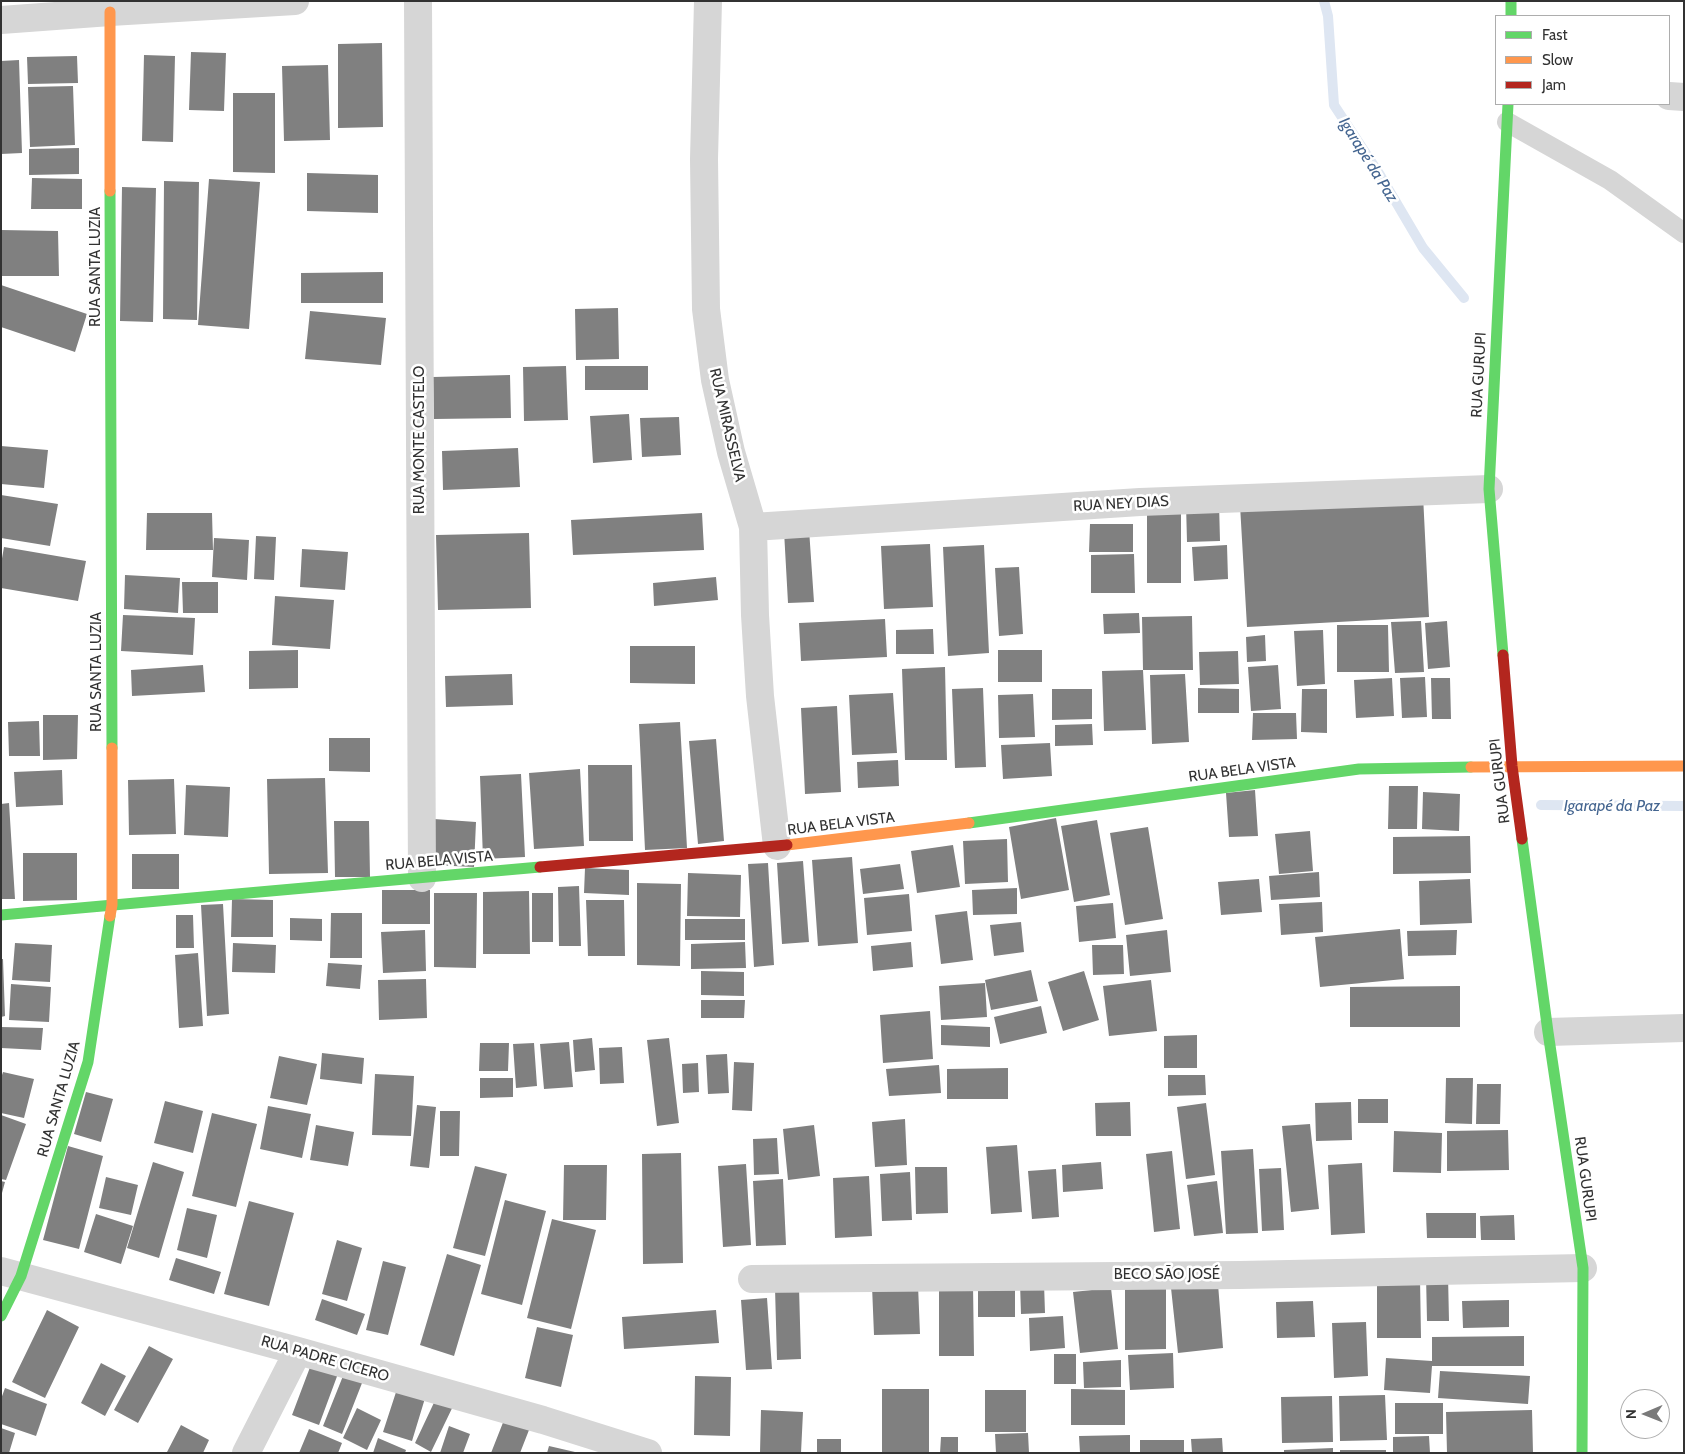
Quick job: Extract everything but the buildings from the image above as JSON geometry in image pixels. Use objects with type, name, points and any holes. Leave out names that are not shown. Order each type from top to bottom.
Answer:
[{"type":"street","points":[[1,20],[295,1]]},
{"type":"street","name":"RUA MONTE CASTELO","points":[[418,1],[422,878]]},
{"type":"street","name":"RUA MIRASSELVA","points":[[708,1],[704,159],[706,309],[715,380],[731,452],[753,527],[755,615],[760,696],[777,846]]},
{"type":"street","points":[[1510,15],[1511,1]]},
{"type":"street","name":"RUA SANTA LUZIA","points":[[1,1316],[11,1273],[88,1062],[112,905],[110,12]]},
{"type":"street","points":[[1670,96],[1684,97]]},
{"type":"street","name":"RUA GURUPI","points":[[1508,113],[1489,490],[1512,766],[1548,1032],[1583,1268],[1582,1453]]},
{"type":"street","name":"RUA NEY DIAS","points":[[753,527],[1140,502],[1489,490]]},
{"type":"street","name":"RUA BELA VISTA","points":[[1,915],[777,846],[989,821],[1359,769],[1512,766],[1684,766]]},
{"type":"street","points":[[1548,1032],[1684,1028]]},
{"type":"street","name":"BECO SÃO JOSÉ","points":[[752,1279],[1230,1275],[1583,1268]]},
{"type":"street","name":"RUA PADRE CICERO","points":[[11,1273],[543,1420],[648,1453]]},
{"type":"street","points":[[246,1453],[298,1351]]},
{"type":"lane","points":[[1508,113],[1610,180],[1684,233]]},
{"type":"waterway","name":"Igarapé da Paz","points":[[1324,1],[1328,16],[1334,105],[1380,175],[1423,248],[1464,298]]},
{"type":"waterway","name":"Igarapé da Paz","points":[[1541,805],[1684,806]]},
{"type":"traffic: fast","points":[[1511,1],[1511,15]]},
{"type":"traffic: fast","points":[[1503,655],[1489,489],[1508,105]]},
{"type":"traffic: fast","points":[[110,191],[112,748]]},
{"type":"traffic: fast","points":[[969,823],[1359,769],[1471,767]]},
{"type":"traffic: fast","points":[[1522,839],[1583,1268],[1582,1453]]},
{"type":"traffic: fast","points":[[1,915],[540,867]]},
{"type":"traffic: fast","points":[[1,1316],[21,1276],[88,1062],[110,916]]},
{"type":"traffic: slow","points":[[110,12],[110,191]]},
{"type":"traffic: slow","points":[[110,916],[112,905],[112,748]]},
{"type":"traffic: slow","points":[[1471,767],[1684,766]]},
{"type":"traffic: slow","points":[[787,845],[969,823]]},
{"type":"traffic: jam","points":[[1503,655],[1512,766],[1522,839]]},
{"type":"traffic: jam","points":[[540,867],[787,845]]}]
